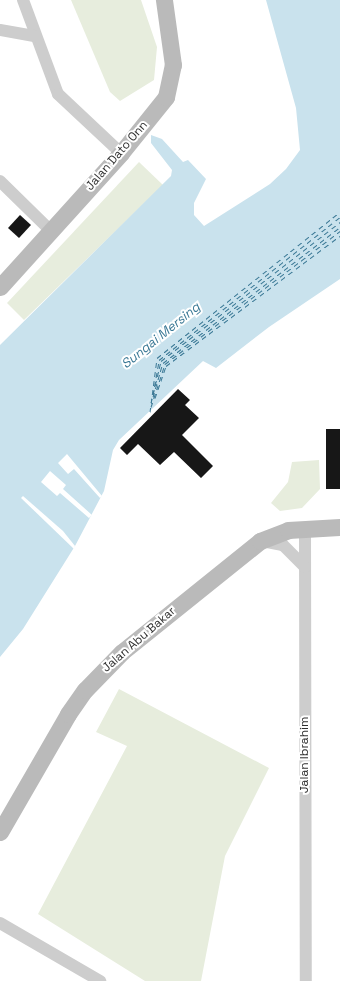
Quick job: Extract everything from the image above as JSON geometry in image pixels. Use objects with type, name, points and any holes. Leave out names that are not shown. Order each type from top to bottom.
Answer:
[{"type":"street","points":[[23,0],[35,36],[58,94],[121,153]]},
{"type":"street","name":"Jalan Dato Onn","points":[[0,287],[158,110],[170,88],[173,46],[164,0]]},
{"type":"street","points":[[0,30],[35,36]]},
{"type":"street","points":[[0,181],[51,230]]},
{"type":"street","name":"Jalan Abu Bakar","points":[[2,821],[84,690],[122,652],[260,541],[273,534],[305,528],[340,527]]},
{"type":"street","name":"Jalan Ibrahim","points":[[305,528],[306,981]]},
{"type":"street","points":[[260,541],[282,545],[305,567]]},
{"type":"street","points":[[0,923],[100,981]]},
{"type":"green space","points":[[71,0],[141,0],[157,47],[154,80],[120,101],[110,92]]},
{"type":"green space","points":[[139,162],[163,185],[24,320],[7,303]]},
{"type":"green space","points":[[319,460],[320,489],[302,508],[280,511],[271,503],[288,482],[292,462]]},
{"type":"green space","points":[[119,689],[269,768],[225,856],[201,981],[145,981],[38,914],[127,746],[96,732]]},
{"type":"water","name":"Sungai Mersing","points":[[266,0],[340,0],[340,279],[269,327],[216,368],[203,361],[119,440],[113,450],[104,491],[75,546],[23,629],[0,657],[0,345],[171,176],[172,170],[151,143],[151,135],[162,139],[183,162],[188,160],[206,179],[194,203],[194,215],[204,226],[270,184],[286,169],[300,150],[296,108]]},
{"type":"pier","points":[[67,454],[102,496],[100,498],[74,469],[68,474],[58,463]]},
{"type":"pier","points":[[50,471],[66,485],[63,489],[92,515],[89,518],[60,493],[57,496],[41,482]]},
{"type":"pier","points":[[23,496],[63,531],[75,546],[74,549],[21,498]]},
{"type":"building","points":[[20,215],[31,225],[19,238],[8,228]]},
{"type":"building","points":[[178,389],[190,400],[185,405],[199,418],[182,435],[213,466],[201,478],[174,452],[160,465],[138,444],[127,455],[120,448]]},
{"type":"building","points":[[326,429],[340,429],[340,489],[326,489]]},
{"type":"ferry route","points":[[150,412],[157,358],[340,212]]},
{"type":"ferry route","points":[[153,395],[159,360],[340,217]]},
{"type":"ferry route","points":[[151,403],[161,361],[340,222]]},
{"type":"ferry route","points":[[153,397],[163,363],[340,227]]},
{"type":"ferry route","points":[[151,407],[165,364],[340,231]]},
{"type":"ferry route","points":[[155,398],[166,366],[340,236]]}]
